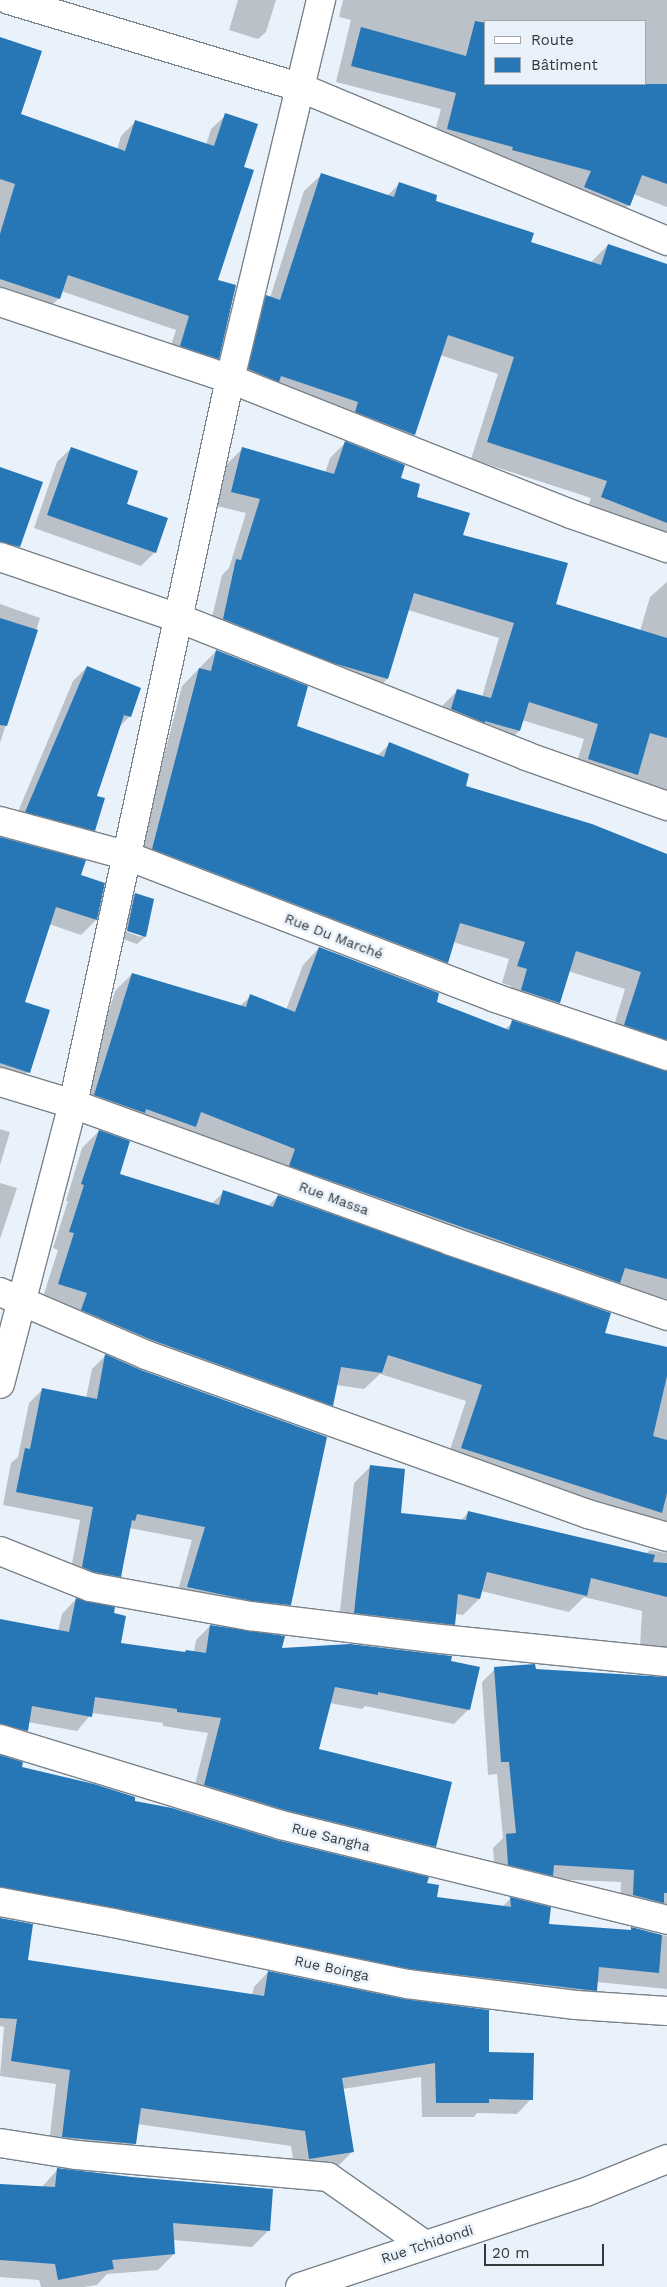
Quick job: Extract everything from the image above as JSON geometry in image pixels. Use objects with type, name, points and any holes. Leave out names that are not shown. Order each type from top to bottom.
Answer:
[{"type":"street","points":[[9,0],[299,87],[667,241]]},
{"type":"street","points":[[0,1384],[11,1297],[73,1104],[125,855],[230,379],[321,0]]},
{"type":"street","points":[[0,302],[230,379],[571,514],[667,548]]},
{"type":"street","points":[[0,557],[178,618],[526,756],[667,806]]},
{"type":"street","name":"Rue Du Marché","points":[[0,821],[125,855],[495,998],[667,1056]]},
{"type":"street","name":"Rue Massa","points":[[0,1082],[73,1104],[451,1241],[667,1316]]},
{"type":"street","points":[[11,1297],[146,1354],[588,1514],[667,1537]]},
{"type":"street","points":[[0,1551],[90,1587],[250,1616],[431,1638],[667,1662]]},
{"type":"street","name":"Rue Sangha","points":[[0,1739],[281,1825],[667,1920]]},
{"type":"street","name":"Rue Boinga","points":[[0,1902],[113,1923],[407,1984],[576,2005],[667,2011]]},
{"type":"street","points":[[0,2143],[77,2155],[328,2177],[425,2245]]},
{"type":"street","name":"Rue Tchidondi","points":[[300,2287],[586,2192],[667,2159]]},
{"type":"building","points":[[475,21],[484,23],[484,85],[667,84],[667,184],[642,175],[630,206],[584,187],[591,171],[512,150],[513,147],[447,129],[456,93],[351,66],[361,27],[466,56]]},
{"type":"building","points":[[0,37],[42,51],[21,114],[125,151],[135,120],[214,146],[225,113],[258,124],[244,167],[254,170],[218,280],[236,285],[219,359],[180,346],[189,316],[68,275],[60,299],[0,279],[0,234],[15,184],[0,179]]},
{"type":"building","points":[[321,173],[394,197],[399,182],[437,195],[436,201],[534,233],[531,242],[601,265],[608,244],[667,264],[667,523],[601,497],[607,481],[487,442],[514,357],[448,335],[415,435],[355,412],[358,402],[281,376],[279,382],[248,369],[266,295],[280,300]]},
{"type":"building","points":[[345,441],[405,465],[401,478],[420,484],[417,497],[470,513],[463,535],[568,563],[556,604],[667,638],[667,738],[650,733],[638,775],[588,759],[598,724],[529,702],[520,731],[485,721],[485,723],[451,709],[457,689],[491,698],[514,623],[414,593],[388,679],[333,663],[223,619],[236,559],[241,560],[260,499],[231,492],[242,447],[334,474]]},
{"type":"building","points":[[71,447],[138,471],[127,504],[168,518],[156,553],[47,515]]},
{"type":"building","points":[[0,467],[43,482],[20,547],[0,542]]},
{"type":"building","points":[[0,618],[38,630],[7,726],[0,725]]},
{"type":"building","points":[[216,650],[308,686],[297,726],[384,757],[389,742],[469,774],[466,786],[592,824],[667,854],[667,1040],[624,1025],[641,972],[576,951],[560,1003],[521,990],[527,969],[517,966],[525,942],[460,923],[448,963],[152,849],[199,668],[211,671]]},
{"type":"building","points":[[87,666],[141,688],[131,717],[124,715],[97,796],[105,798],[95,831],[25,812]]},
{"type":"building","points":[[0,837],[86,860],[81,875],[105,883],[97,920],[56,907],[25,1002],[50,1010],[30,1073],[0,1063]]},
{"type":"building","points":[[135,893],[154,899],[146,937],[127,931]]},
{"type":"building","points":[[319,947],[439,993],[437,1002],[509,1030],[512,1020],[667,1071],[667,1279],[625,1268],[620,1283],[289,1166],[295,1149],[201,1112],[196,1127],[146,1109],[145,1113],[94,1095],[132,973],[246,1007],[250,994],[295,1012]]},
{"type":"building","points":[[99,1130],[130,1141],[120,1174],[219,1205],[223,1190],[273,1207],[278,1195],[611,1313],[605,1333],[667,1347],[667,1376],[653,1436],[667,1440],[667,1493],[662,1513],[461,1448],[482,1385],[388,1355],[382,1373],[341,1367],[333,1406],[152,1340],[81,1310],[87,1293],[58,1284],[74,1233],[69,1232],[84,1185],[81,1184]]},
{"type":"building","points":[[105,1354],[141,1370],[327,1437],[291,1605],[252,1601],[187,1587],[205,1527],[137,1514],[135,1521],[132,1520],[121,1577],[94,1572],[82,1567],[93,1507],[16,1492],[25,1448],[30,1449],[42,1388],[97,1399]]},
{"type":"building","points":[[370,1465],[405,1469],[401,1513],[466,1520],[468,1511],[655,1555],[653,1562],[667,1563],[667,1597],[591,1578],[587,1596],[487,1572],[480,1599],[458,1594],[455,1625],[354,1613]]},
{"type":"building","points":[[76,1598],[115,1607],[114,1613],[126,1616],[121,1643],[206,1653],[210,1625],[285,1636],[282,1648],[350,1644],[452,1656],[451,1661],[480,1667],[470,1710],[378,1692],[378,1695],[335,1687],[319,1749],[452,1782],[436,1847],[285,1810],[204,1785],[221,1718],[177,1712],[177,1709],[95,1697],[92,1717],[32,1706],[28,1731],[0,1724],[0,1619],[69,1632]]},
{"type":"building","points":[[535,1664],[536,1669],[667,1677],[667,1893],[664,1893],[664,1903],[633,1895],[634,1870],[554,1865],[553,1876],[508,1865],[506,1834],[516,1833],[509,1762],[501,1762],[494,1667]]},
{"type":"building","points":[[0,1755],[23,1762],[22,1767],[94,1784],[135,1797],[135,1801],[172,1808],[277,1840],[429,1877],[427,1883],[439,1885],[437,1897],[511,1907],[510,1897],[551,1907],[549,1924],[631,1930],[631,1927],[662,1935],[659,1973],[599,1967],[597,1991],[410,1969],[116,1908],[0,1887]]},
{"type":"building","points":[[0,1918],[33,1924],[28,1960],[264,1996],[268,1971],[404,1999],[489,2010],[489,2052],[534,2053],[533,2100],[489,2099],[489,2103],[436,2103],[435,2063],[342,2078],[354,2152],[309,2159],[305,2131],[141,2108],[136,2144],[62,2137],[70,2070],[11,2061],[17,2019],[0,2018]]},
{"type":"building","points":[[57,2168],[132,2177],[273,2189],[270,2231],[173,2223],[175,2254],[112,2260],[114,2269],[58,2280],[55,2264],[0,2260],[0,2184],[55,2187]]}]
